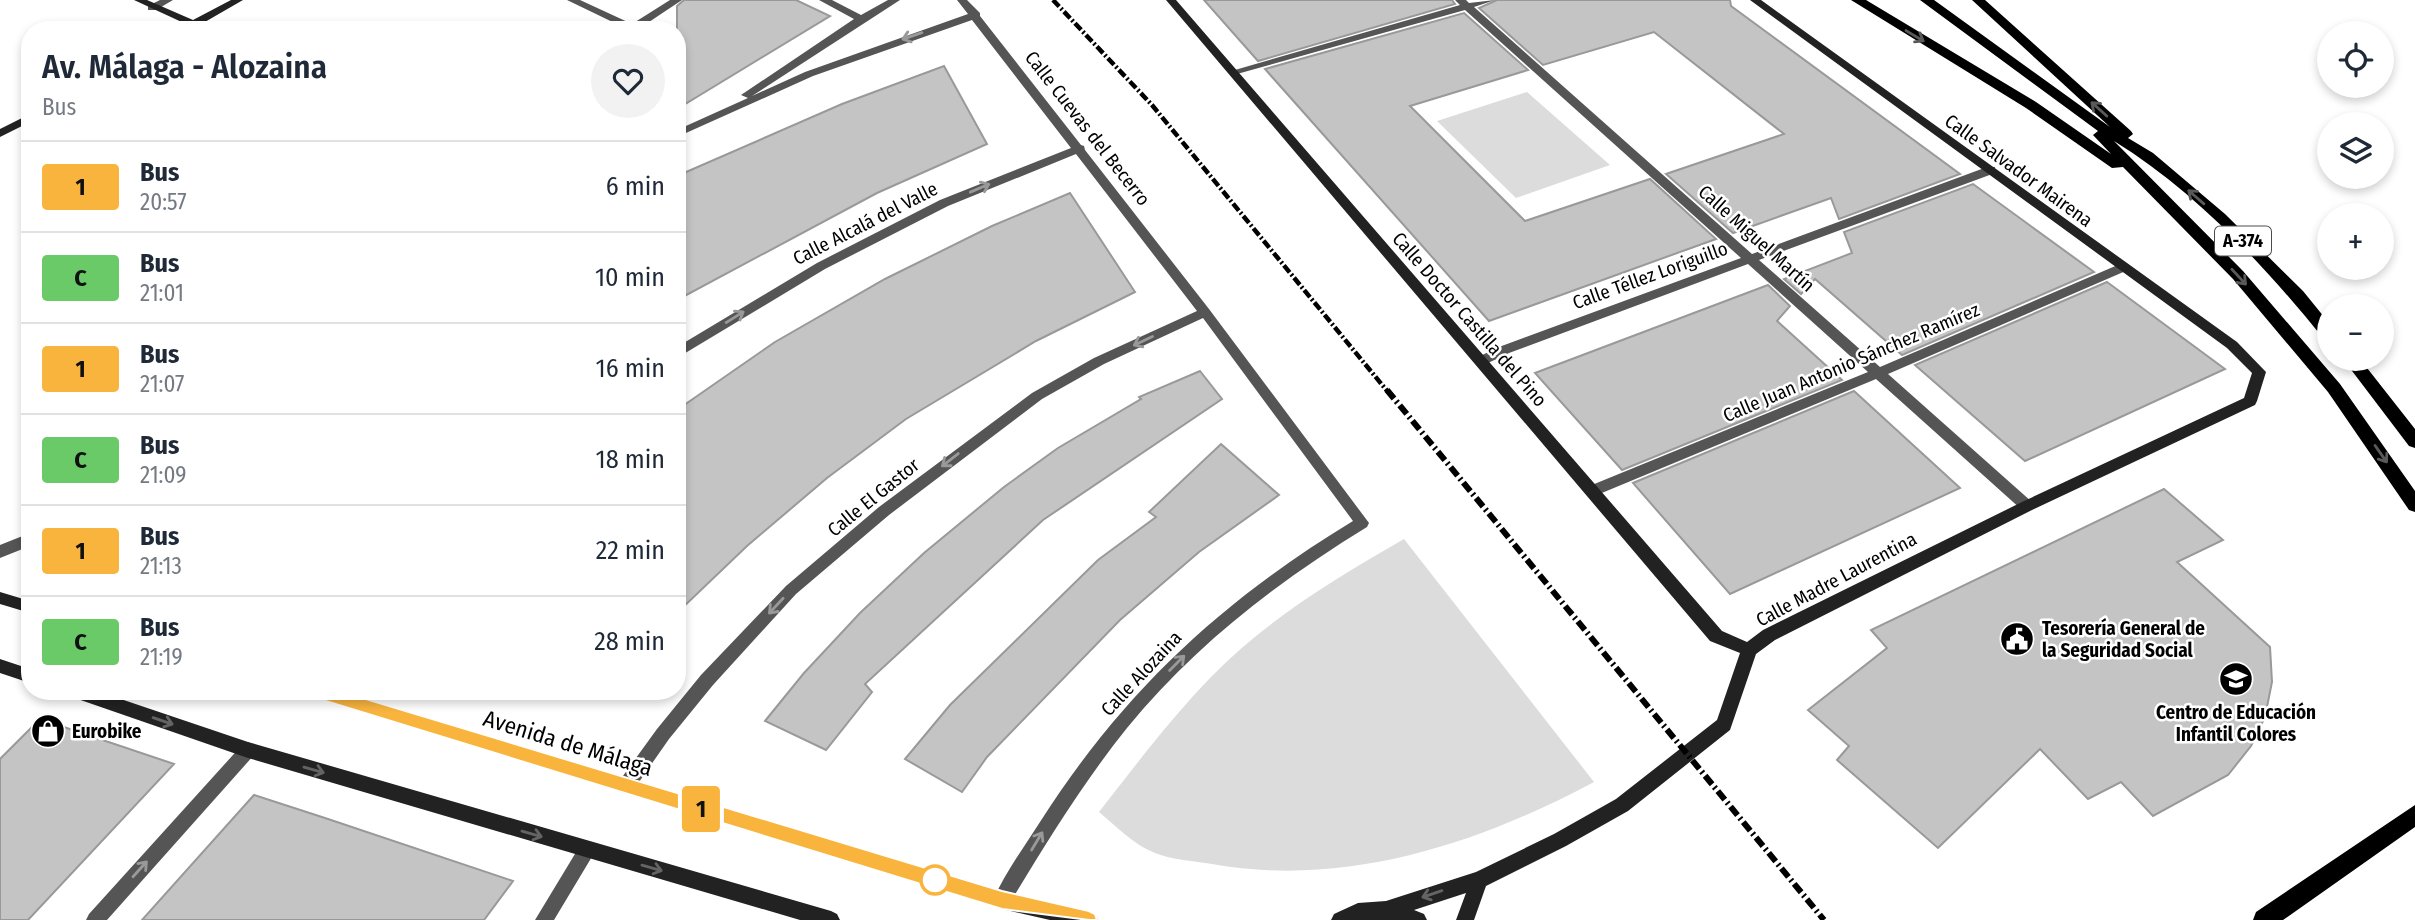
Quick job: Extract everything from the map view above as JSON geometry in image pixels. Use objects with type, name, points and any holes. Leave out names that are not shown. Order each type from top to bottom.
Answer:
[{"type":"main road","points":[[1857,0],[2031,105],[2156,194]]},
{"type":"main road","name":"A-374","points":[[1926,0],[2084,117],[2148,156],[2220,217],[2297,295],[2317,319]]},
{"type":"main road","points":[[1978,0],[2148,156]]},
{"type":"main road","name":"A-374","points":[[2084,117],[2156,194],[2238,275],[2334,388],[2415,505]]},
{"type":"main road","points":[[2360,371],[2415,441]]},
{"type":"main road","points":[[2264,920],[2415,816]]},
{"type":"street","points":[[139,0],[177,21]]},
{"type":"street","points":[[152,8],[168,0]]},
{"type":"street","points":[[199,21],[238,0]]},
{"type":"street","points":[[572,0],[615,21]]},
{"type":"street","points":[[644,21],[677,0]]},
{"type":"street","points":[[824,0],[862,19]]},
{"type":"street","points":[[716,115],[895,0]]},
{"type":"street","name":"Calle Cuevas del Becerro","points":[[962,0],[1080,148],[1362,523]]},
{"type":"street","name":"Calle Doctor Castilla del Pino","points":[[1171,0],[1716,636],[1749,650]]},
{"type":"street","points":[[1233,72],[1463,3],[1490,0]]},
{"type":"street","name":"Calle Salvador Mairena","points":[[1755,0],[2232,345],[2259,372]]},
{"type":"street","name":"Calle Miguel Martín","points":[[1463,3],[2027,506]]},
{"type":"street","points":[[686,130],[809,74],[976,15]]},
{"type":"street","points":[[0,134],[21,122]]},
{"type":"street","name":"Calle Alcalá del Valle","points":[[686,348],[821,266],[944,203],[1080,148]]},
{"type":"street","name":"Calle Téllez Loriguillo","points":[[1481,361],[1990,170]]},
{"type":"street","name":"Calle Juan Antonio Sánchez Ramírez","points":[[1592,491],[1878,373],[2124,267]]},
{"type":"street","name":"Calle El Gastor","points":[[626,786],[663,734],[707,680],[791,590],[884,511],[1037,396],[1100,361],[1205,312]]},
{"type":"street","name":"Calle Madre Laurentina","points":[[1340,920],[1358,912],[1385,910],[1479,880],[1560,840],[1622,805],[1724,725],[1749,650],[1802,616],[2250,401],[2259,372]]},
{"type":"street","name":"Calle Alozaina","points":[[1002,900],[1050,821],[1103,746],[1142,698],[1191,649],[1273,579],[1362,523]]},
{"type":"street","points":[[0,552],[21,543]]},
{"type":"street","points":[[0,598],[21,604]]},
{"type":"street","points":[[0,666],[21,673]]},
{"type":"street","points":[[101,700],[248,751],[831,920]]},
{"type":"street","name":"Avenida de Málaga","points":[[345,700],[1002,900],[1089,920]]},
{"type":"street","points":[[94,920],[248,751]]},
{"type":"street","points":[[544,920],[587,850]]},
{"type":"street","points":[[1465,920],[1479,880]]},
{"type":"street","points":[[1385,910],[1418,920]]},
{"type":"shaded area","points":[[1527,92],[1610,165],[1516,198],[1437,121]]},
{"type":"shaded area","points":[[1404,539],[1594,782],[1550,804],[1457,842],[1361,865],[1311,870],[1262,870],[1162,855],[1147,850],[1099,812],[1182,708],[1234,655],[1279,618]]},
{"type":"building","points":[[684,0],[796,0],[830,16],[686,104],[686,21],[677,21],[677,6]]},
{"type":"building","points":[[1204,0],[1452,0],[1455,4],[1258,61]]},
{"type":"building","points":[[1497,0],[1730,0],[1731,6],[1960,174],[1839,219],[1831,198],[1733,233],[1666,174],[1784,134],[1654,32],[1543,65],[1479,8]]},
{"type":"building","points":[[1464,13],[1528,70],[1410,106],[1525,221],[1650,179],[1716,239],[1489,321],[1265,69]]},
{"type":"building","points":[[944,66],[987,144],[877,193],[686,295],[686,172],[842,104]]},
{"type":"building","points":[[1973,184],[2094,272],[1902,355],[1815,279],[1801,294],[1784,279],[1852,253],[1844,232]]},
{"type":"building","points":[[1070,193],[1135,292],[1036,341],[906,419],[827,478],[747,546],[686,604],[686,404],[775,342],[885,279],[992,226]]},
{"type":"building","points":[[2107,282],[2225,369],[2025,461],[1915,365]]},
{"type":"building","points":[[1768,285],[1790,306],[1777,321],[1842,380],[1622,470],[1535,373]]},
{"type":"building","points":[[1200,371],[1222,399],[1043,520],[865,684],[872,692],[826,750],[765,721],[804,673],[860,613],[924,553],[1004,487],[1058,448],[1141,399],[1139,397]]},
{"type":"building","points":[[1854,391],[1960,488],[1730,594],[1633,483]]},
{"type":"building","points":[[1221,444],[1279,495],[1199,552],[1120,620],[987,757],[962,792],[905,759],[950,705],[1098,560],[1156,517],[1149,512]]},
{"type":"building","points":[[2164,489],[2223,540],[2177,562],[2270,647],[2272,682],[2265,717],[2251,746],[2228,775],[2153,816],[2121,782],[2088,799],[2040,749],[1938,848],[1837,760],[1849,746],[1808,710],[1887,648],[1871,630]]},
{"type":"building","points":[[40,719],[174,764],[28,920],[0,920],[0,759]]},
{"type":"building","points":[[254,795],[513,881],[484,920],[142,920]]},
{"type":"railway","points":[[1053,0],[1152,105],[1388,392]]},
{"type":"railway","points":[[1387,390],[1824,920]]},
{"type":"bus line","name":"1","points":[[345,700],[1002,900],[1089,920]]},
{"type":"place","name":"Tesorería General de la Seguridad Social","points":[[2017,639]]},
{"type":"place","name":"Centro de Educación Infantil Colores","points":[[2236,679]]},
{"type":"place","name":"Eurobike","points":[[48,731]]}]
